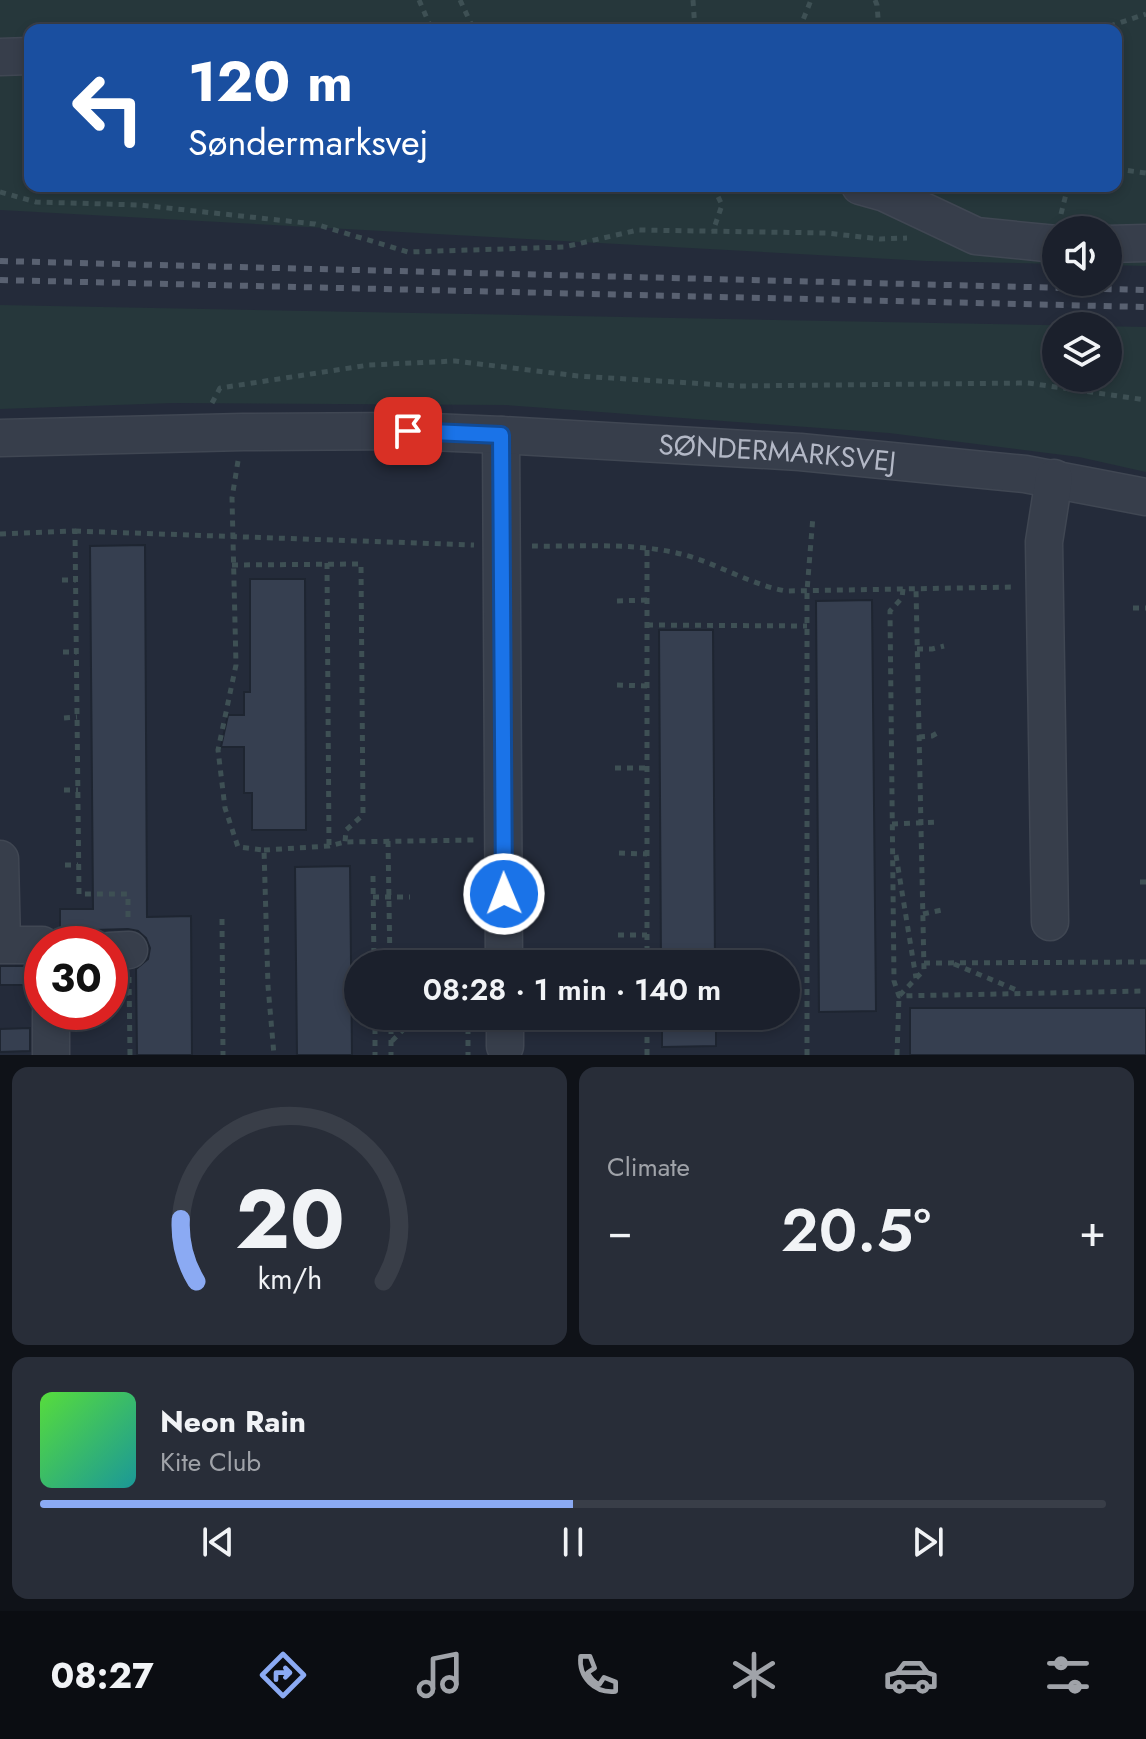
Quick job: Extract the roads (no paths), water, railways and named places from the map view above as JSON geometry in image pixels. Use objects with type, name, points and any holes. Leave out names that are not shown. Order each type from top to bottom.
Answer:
[{"type":"street","points":[[0,57],[24,56]]},
{"type":"street","points":[[881,192],[976,236],[1042,243]]},
{"type":"street","points":[[1122,244],[1146,243]]},
{"type":"street","name":"SØNDERMARKSVEJ","points":[[0,438],[408,431],[501,435],[800,452],[1054,478],[1146,497]]},
{"type":"street","points":[[501,435],[504,950]]},
{"type":"street","points":[[1050,922],[1044,542],[1054,478]]},
{"type":"street","points":[[0,859],[2,945],[24,945]]},
{"type":"street","points":[[51,1030],[51,1055]]},
{"type":"railway","points":[[0,261],[1146,290]]},
{"type":"railway","points":[[0,280],[1146,307]]}]
